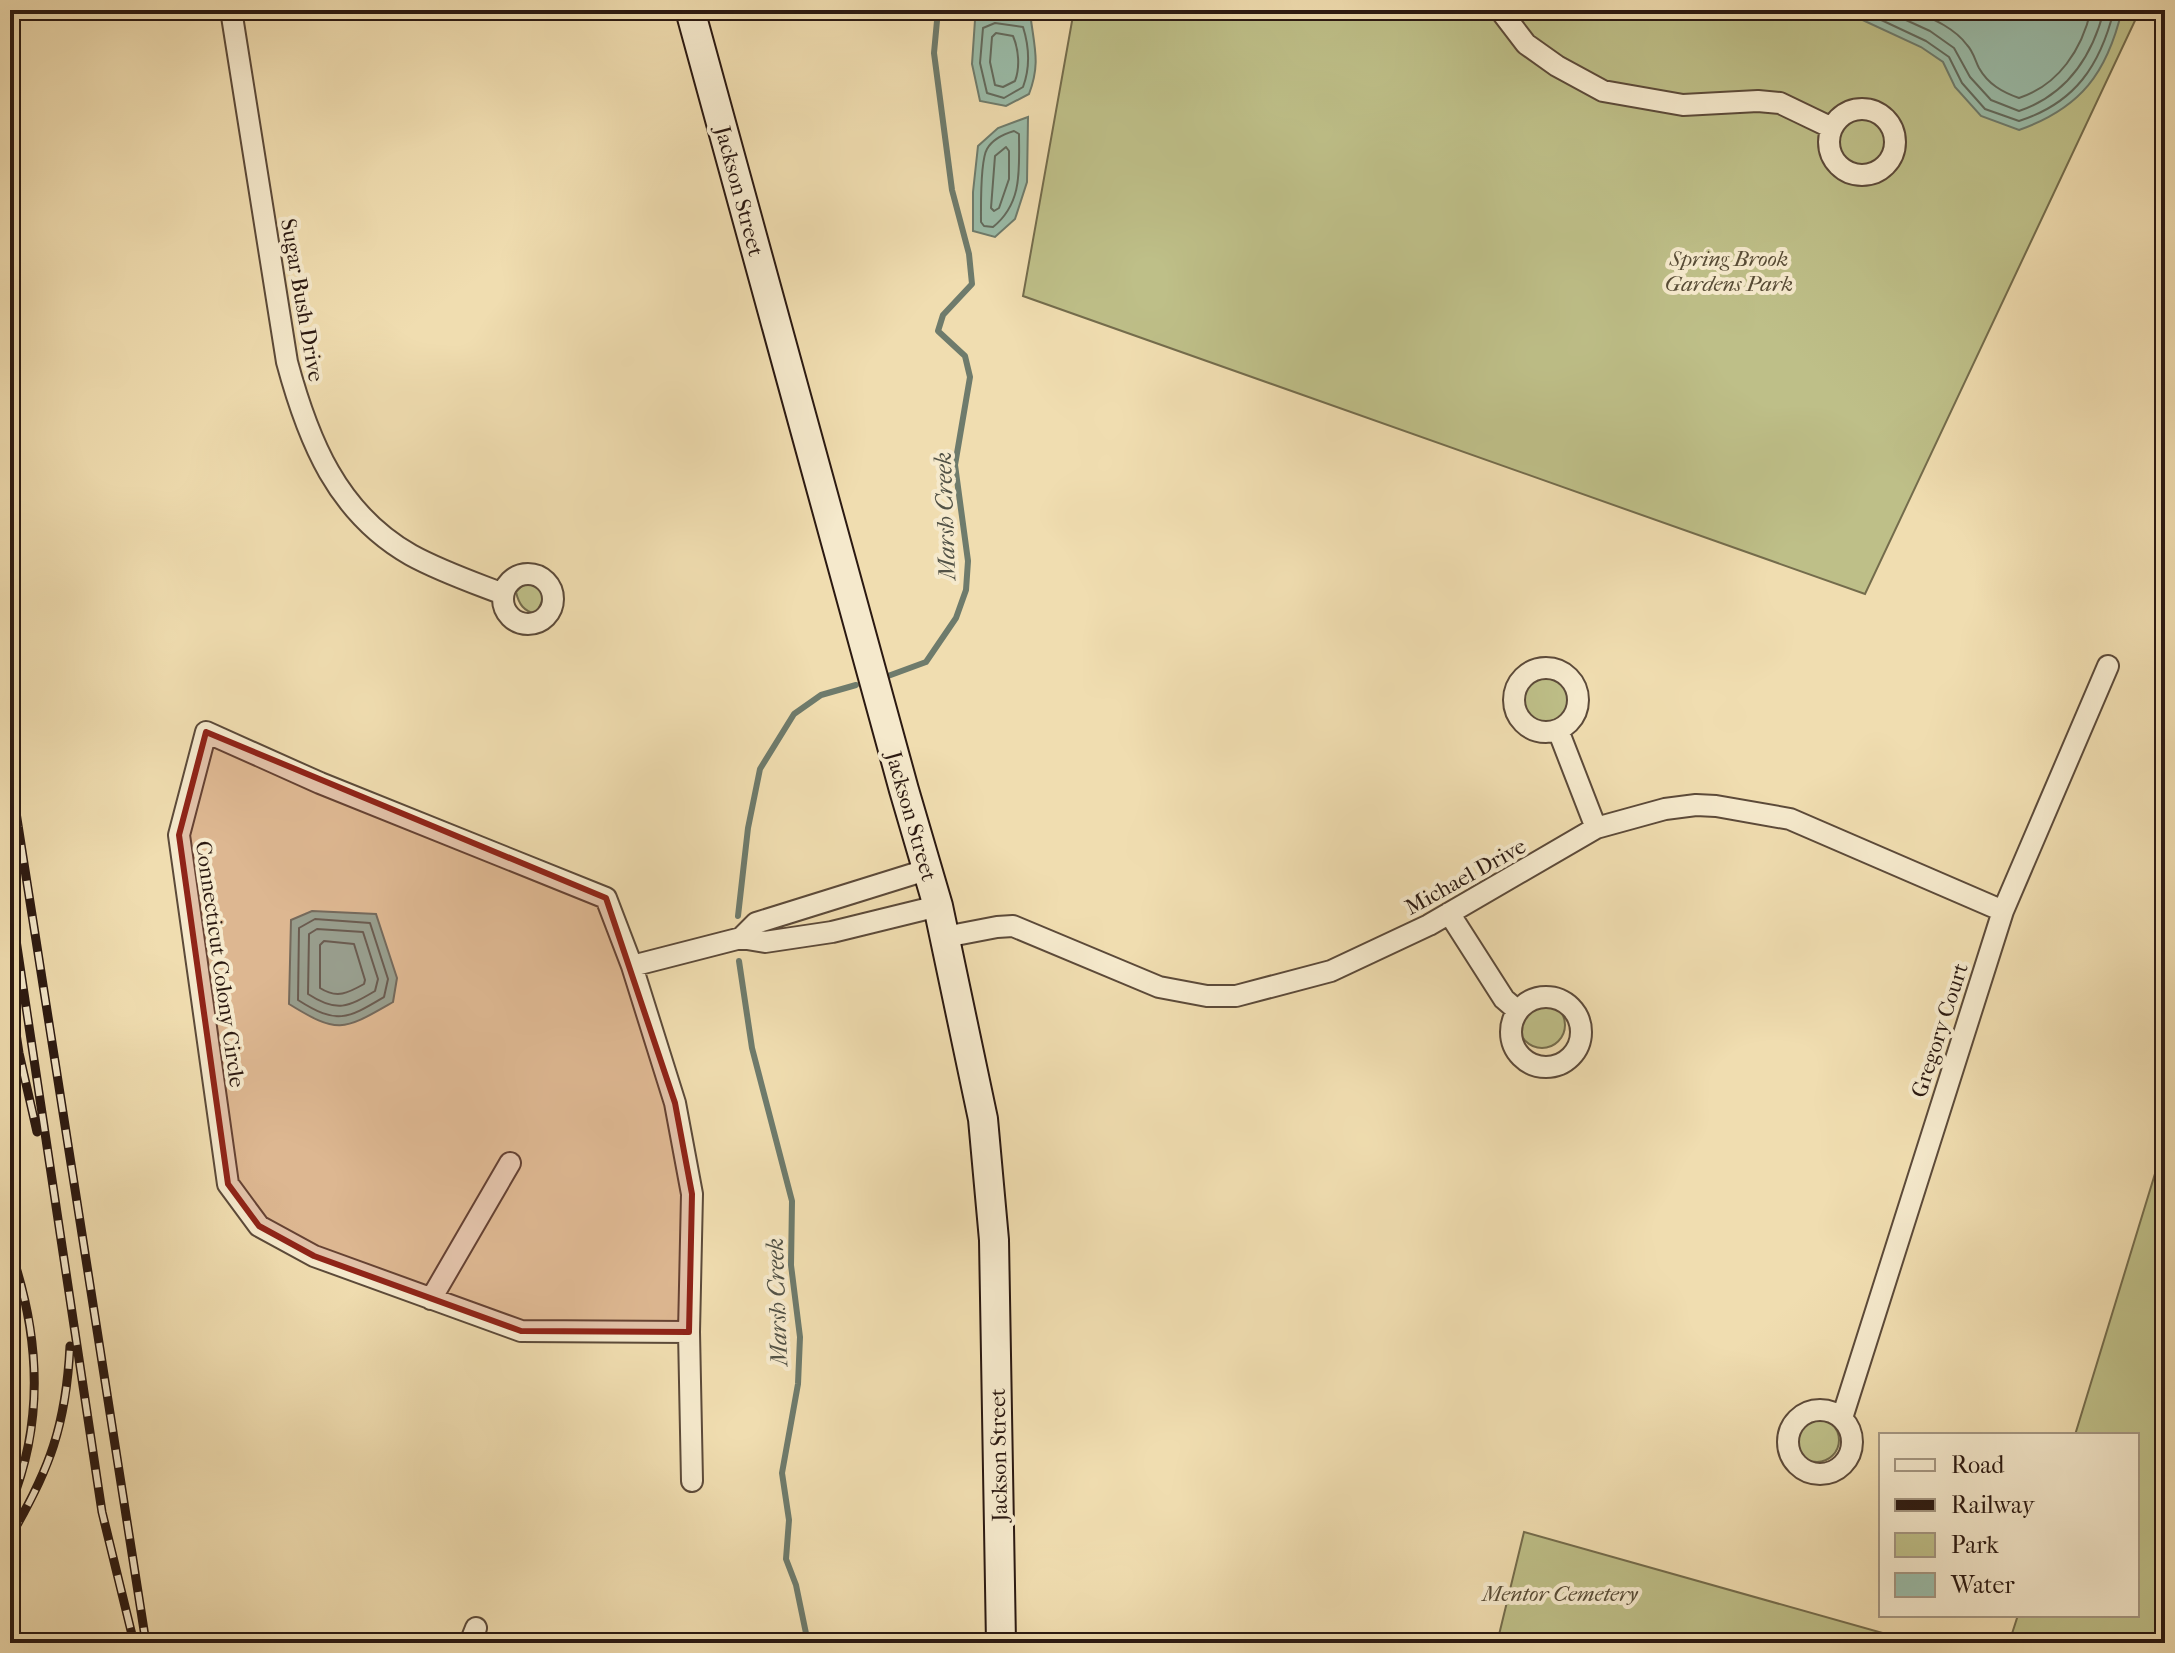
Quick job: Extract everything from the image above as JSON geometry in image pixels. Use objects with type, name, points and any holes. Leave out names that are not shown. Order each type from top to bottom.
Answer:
[{"type":"street","name":"Sugar Bush Drive","points":[[231,10],[287,362],[312,441],[342,491],[366,521],[386,538],[411,555],[503,594]]},
{"type":"street","name":"Jackson Street","points":[[690,10],[938,906],[983,1119],[993,1226],[1001,1643]]},
{"type":"street","points":[[1500,10],[1526,44],[1557,66],[1603,91],[1683,105],[1758,101],[1780,103],[1832,128]]},
{"type":"street","name":"Gregory Court","points":[[1842,1418],[2003,911],[2108,666]]},
{"type":"street","points":[[1558,730],[1596,828]]},
{"type":"street","name":"Connecticut Colony Circle","points":[[689,1332],[521,1331],[314,1256],[259,1226],[228,1184],[179,835],[206,732],[320,783],[606,898],[632,966],[675,1103],[692,1194],[689,1332],[692,1481]]},
{"type":"street","name":"Michael Drive","points":[[945,937],[1013,926],[1159,987],[1207,996],[1236,996],[1331,971],[1429,925],[1596,828],[1665,809],[1696,805],[1790,819],[2003,911]]},
{"type":"street","points":[[741,938],[756,923],[926,870]]},
{"type":"street","points":[[632,966],[741,938],[765,942],[832,932],[938,906]]},
{"type":"street","points":[[1449,913],[1504,999],[1518,1011]]},
{"type":"street","points":[[431,1299],[510,1163]]},
{"type":"highlighted area","points":[[206,732],[606,898],[675,1103],[692,1194],[689,1332],[521,1331],[314,1256],[259,1226],[228,1184],[179,835]]},
{"type":"green space","name":"Spring Brook Gardens Park","points":[[1074,10],[2140,10],[1865,594],[1023,296]]},
{"type":"green space","points":[[528,579],[535,579],[543,586],[544,597],[536,614],[523,607],[516,592]]},
{"type":"green space","points":[[1545,677],[1554,678],[1561,684],[1567,691],[1567,709],[1561,716],[1554,722],[1545,723],[1536,722],[1529,716],[1523,709],[1522,700],[1523,691],[1529,684],[1536,678]]},
{"type":"green space","points":[[1542,1002],[1559,1008],[1565,1025],[1559,1042],[1542,1048],[1525,1042],[1519,1025],[1525,1008]]},
{"type":"green space","points":[[2165,1141],[2165,1643],[2009,1643],[2017,1617],[2139,1617],[2139,1433],[2076,1433]]},
{"type":"green space","points":[[1817,1418],[1833,1424],[1839,1440],[1833,1456],[1817,1462],[1801,1456],[1795,1440],[1801,1424]]},
{"type":"green space","name":"Mentor Cemetery","points":[[1524,1532],[1918,1643],[1497,1643]]},
{"type":"water","points":[[1841,10],[2122,10],[2108,52],[2088,85],[2059,111],[2019,130],[1981,116],[1955,87],[1943,62],[1921,47]]},
{"type":"water","points":[[994,15],[1031,20],[1034,40],[1036,66],[1029,94],[1006,106],[980,101],[972,64],[975,20]]},
{"type":"water","points":[[1028,117],[1027,182],[1015,219],[995,237],[973,231],[978,146],[998,128]]},
{"type":"water","points":[[312,911],[376,914],[397,978],[393,1002],[352,1023],[341,1025],[319,1021],[289,1004],[291,920]]},
{"type":"waterway","name":"Marsh Creek","points":[[888,676],[926,662],[956,618],[966,590],[968,561],[955,465],[970,377],[965,356],[938,331],[943,315],[972,284],[969,254],[952,190],[934,53],[938,10]]},
{"type":"waterway","name":"Marsh Creek","points":[[738,916],[748,828],[760,769],[794,714],[821,695],[856,685]]},
{"type":"waterway","name":"Marsh Creek","points":[[739,961],[752,1048],[792,1201],[791,1265],[800,1337],[798,1384],[782,1473],[789,1520],[786,1559],[796,1585],[808,1643]]},
{"type":"railway","points":[[10,774],[146,1643]]},
{"type":"railway","points":[[10,900],[102,1512],[134,1643]]},
{"type":"railway","points":[[10,994],[19,1053],[37,1132]]},
{"type":"railway","points":[[10,1249],[28,1313],[34,1378],[29,1442],[10,1506]]},
{"type":"railway","points":[[10,1537],[36,1490],[54,1446],[65,1400],[70,1346]]}]
